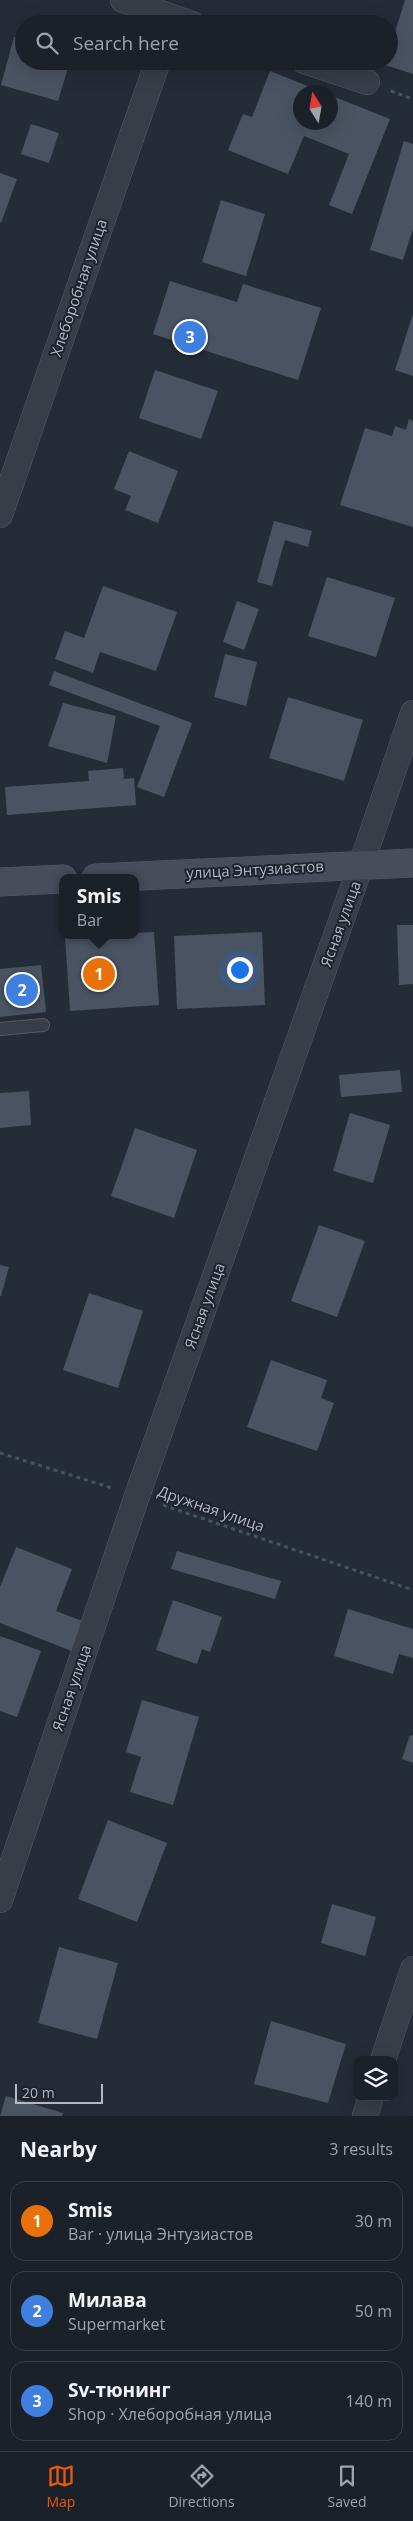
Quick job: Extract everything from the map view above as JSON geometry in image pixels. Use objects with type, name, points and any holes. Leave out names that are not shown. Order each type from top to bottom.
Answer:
[{"type":"street","points":[[123,0],[176,15]]},
{"type":"street","name":"Хлеборобная улица","points":[[0,515],[155,70]]},
{"type":"street","points":[[331,70],[368,82]]},
{"type":"street","name":"Ясная улица","points":[[0,1900],[137,1496],[362,865],[413,713]]},
{"type":"street","name":"улица Энтузиастов","points":[[139,876],[413,863]]},
{"type":"street","points":[[0,882],[59,879]]},
{"type":"street","points":[[384,2056],[413,1969]]},
{"type":"street","points":[[365,2116],[370,2101]]},
{"type":"lane","points":[[0,1029],[43,1026]]},
{"type":"path","name":"Дружная улица","points":[[0,1453],[137,1496],[413,1590]]},
{"type":"building","points":[[405,0],[413,0],[413,74],[398,69],[398,22]]},
{"type":"building","points":[[14,37],[15,70],[67,70],[58,101],[1,85]]},
{"type":"building","points":[[270,71],[305,85],[293,85],[293,130],[338,130],[338,98],[390,119],[352,214],[329,205],[349,154],[304,136],[288,174],[228,150],[243,114],[252,117]]},
{"type":"building","points":[[31,124],[59,133],[49,163],[21,154]]},
{"type":"building","points":[[404,141],[413,144],[413,229],[403,260],[370,250]]},
{"type":"building","points":[[0,173],[17,179],[1,223],[0,222]]},
{"type":"building","points":[[221,200],[265,214],[246,276],[202,262]]},
{"type":"building","points":[[170,281],[237,302],[243,284],[321,308],[298,380],[153,334]]},
{"type":"building","points":[[413,314],[413,376],[395,370]]},
{"type":"building","points":[[155,370],[218,391],[201,439],[139,418]]},
{"type":"building","points":[[409,419],[413,421],[413,527],[340,505],[365,428],[392,436],[395,426],[406,430]]},
{"type":"building","points":[[129,451],[178,471],[158,523],[125,510],[131,496],[114,489]]},
{"type":"building","points":[[274,521],[312,531],[308,547],[285,540],[272,586],[257,582]]},
{"type":"building","points":[[327,577],[395,598],[376,657],[308,636]]},
{"type":"building","points":[[103,586],[177,612],[156,671],[100,652],[93,673],[55,659],[65,631],[84,638]]},
{"type":"building","points":[[237,601],[259,609],[244,650],[223,642]]},
{"type":"building","points":[[225,654],[257,662],[246,706],[214,697]]},
{"type":"building","points":[[54,671],[192,723],[164,797],[137,787],[160,726],[49,685]]},
{"type":"building","points":[[288,697],[363,720],[344,781],[269,758]]},
{"type":"building","points":[[63,703],[116,716],[107,763],[48,746]]},
{"type":"building","points":[[123,768],[124,779],[134,778],[136,805],[7,815],[5,787],[89,781],[88,771]]},
{"type":"building","points":[[397,925],[413,925],[413,984],[399,985]]},
{"type":"building","points":[[154,932],[159,1005],[70,1011],[65,939],[139,939],[139,933]]},
{"type":"building","points":[[262,932],[265,1005],[177,1009],[174,936]]},
{"type":"building","points":[[41,965],[46,1012],[0,1017],[0,969]]},
{"type":"building","points":[[400,1070],[402,1092],[341,1097],[339,1075]]},
{"type":"building","points":[[29,1091],[31,1125],[0,1128],[0,1093]]},
{"type":"building","points":[[350,1113],[390,1125],[373,1183],[333,1171]]},
{"type":"building","points":[[135,1128],[197,1150],[174,1218],[111,1196]]},
{"type":"building","points":[[319,1225],[365,1241],[337,1317],[291,1301]]},
{"type":"building","points":[[0,1265],[9,1267],[1,1296],[0,1296]]},
{"type":"building","points":[[89,1293],[143,1311],[118,1388],[63,1370]]},
{"type":"building","points":[[271,1360],[327,1380],[321,1398],[334,1403],[317,1451],[247,1427]]},
{"type":"building","points":[[16,1547],[72,1569],[56,1611],[85,1622],[74,1652],[0,1623],[0,1587]]},
{"type":"building","points":[[177,1551],[281,1581],[275,1599],[171,1569]]},
{"type":"building","points":[[173,1600],[222,1617],[210,1652],[202,1649],[197,1664],[156,1650]]},
{"type":"building","points":[[348,1609],[413,1629],[413,1658],[399,1654],[393,1674],[334,1656]]},
{"type":"building","points":[[0,1636],[41,1651],[17,1717],[0,1711]]},
{"type":"building","points":[[142,1700],[199,1717],[173,1805],[130,1792],[141,1757],[126,1752]]},
{"type":"building","points":[[410,1735],[413,1736],[413,1763],[402,1759]]},
{"type":"building","points":[[108,1820],[167,1843],[137,1922],[78,1899]]},
{"type":"building","points":[[332,1904],[376,1917],[365,1956],[321,1943]]},
{"type":"building","points":[[59,1947],[118,1963],[97,2039],[38,2023]]},
{"type":"building","points":[[271,2021],[346,2044],[328,2103],[254,2084]]},
{"type":"building","points":[[6,2096],[63,2113],[62,2116],[0,2116]]},
{"type":"place","name":"Sv-тюнинг","points":[[190,337]]},
{"type":"place","name":"Smis","points":[[99,974]]},
{"type":"place","name":"Милава","points":[[22,990]]}]
